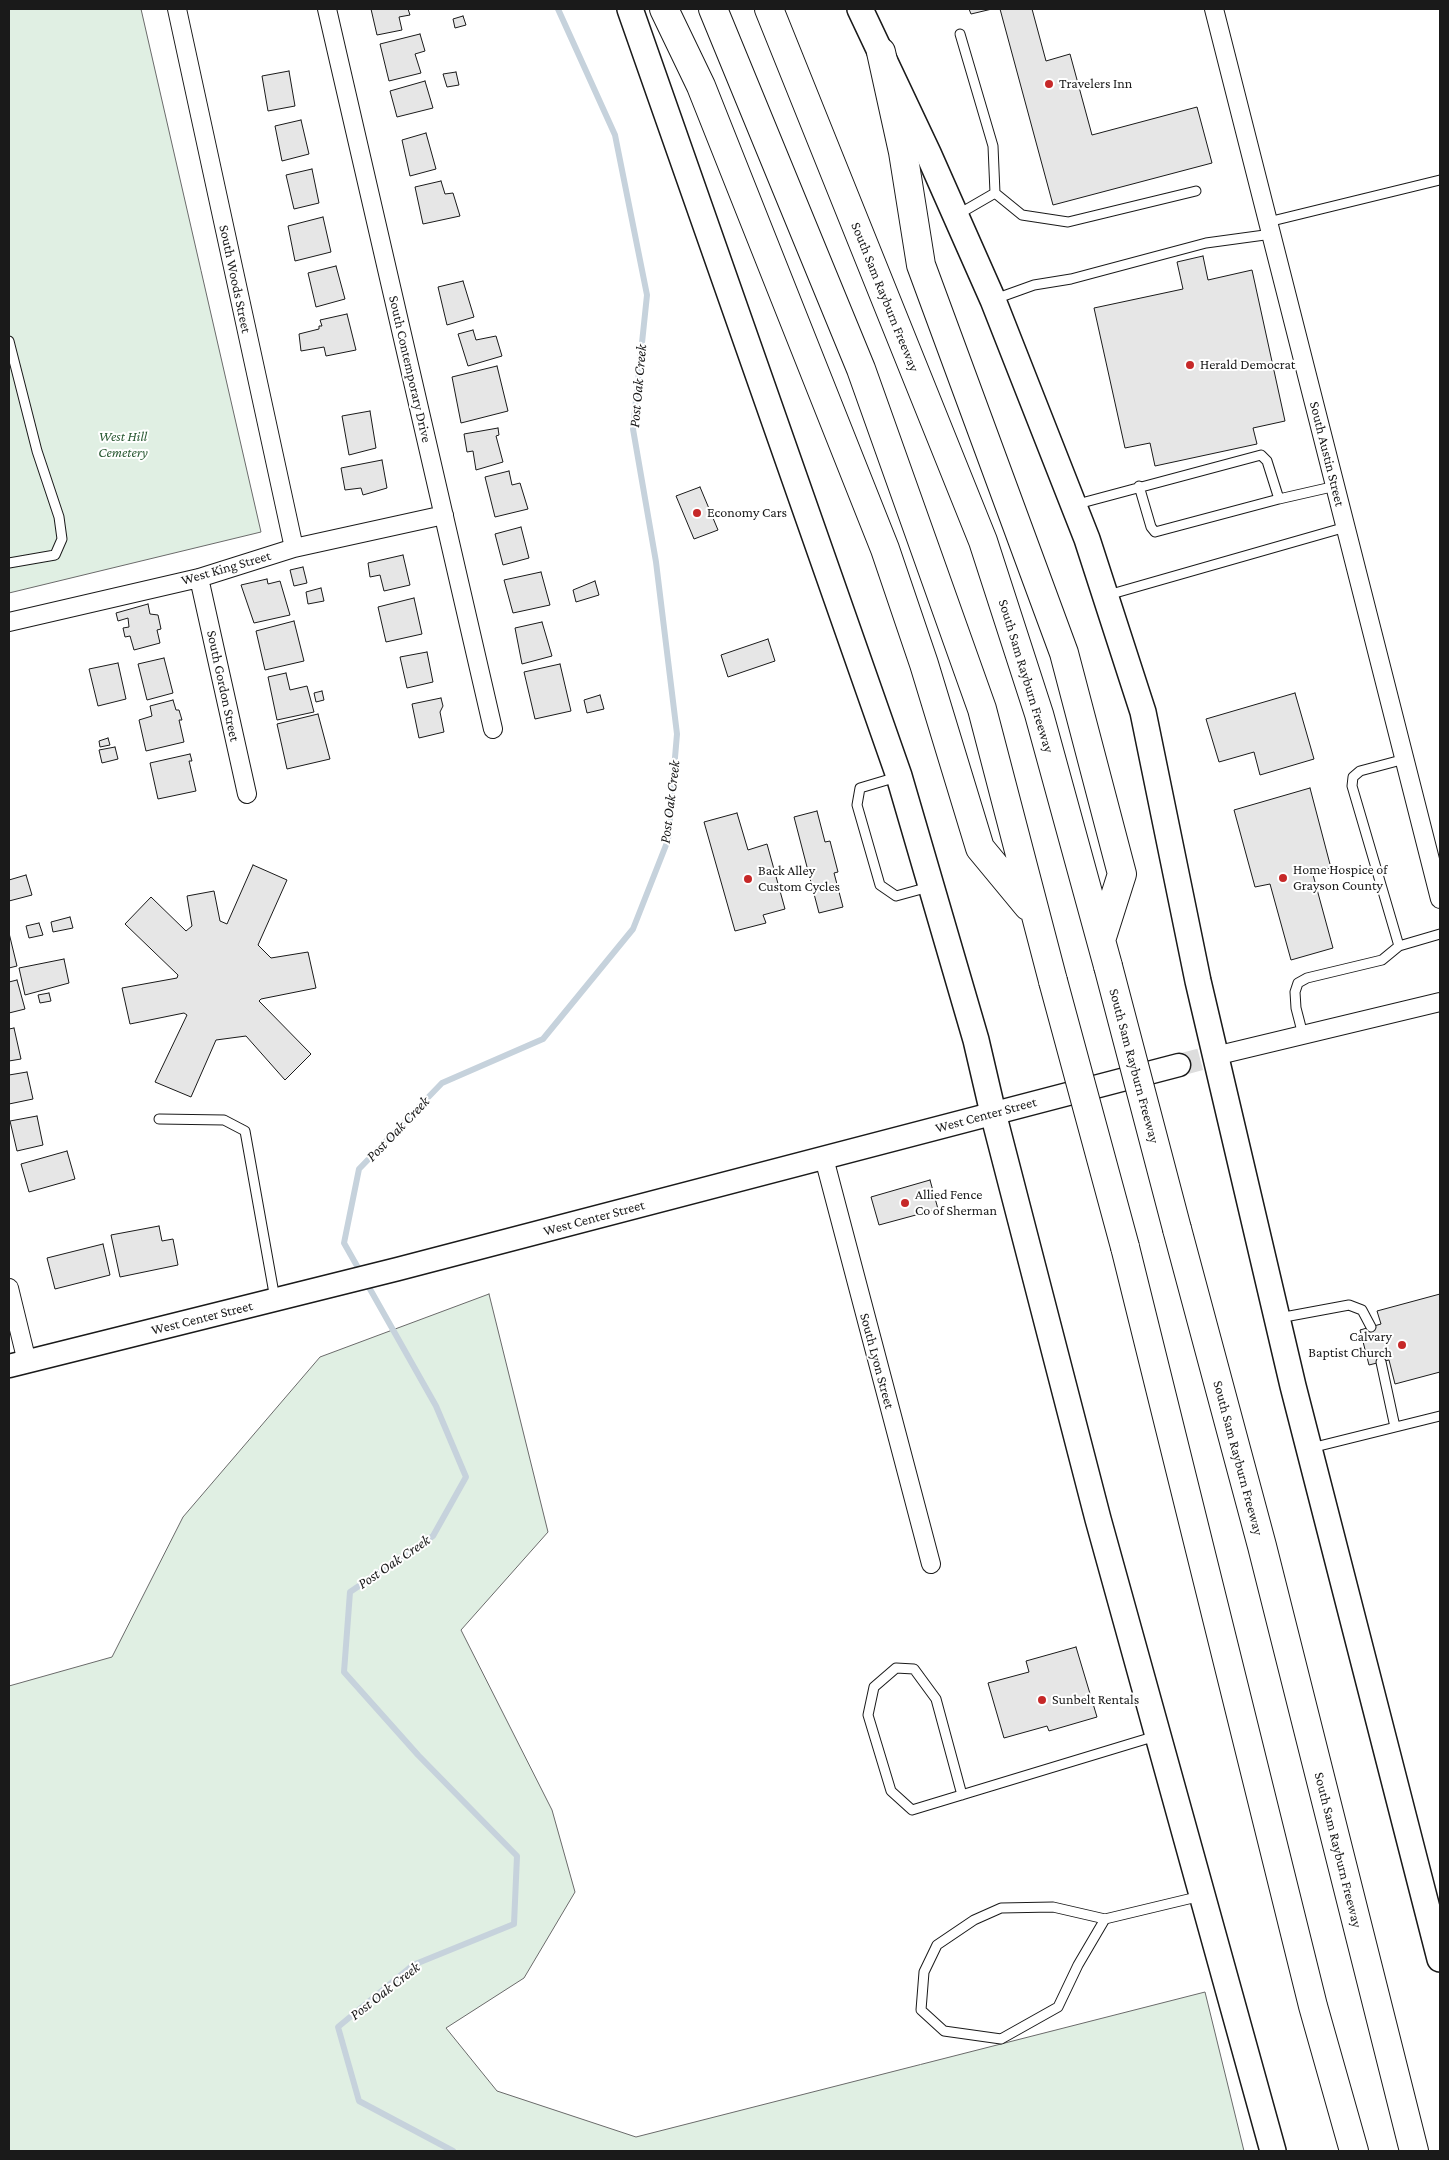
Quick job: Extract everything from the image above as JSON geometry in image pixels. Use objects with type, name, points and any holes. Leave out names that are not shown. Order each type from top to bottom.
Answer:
[{"type":"highway","points":[[664,9],[701,86],[884,549],[924,664],[980,848],[1034,913]]},
{"type":"highway","points":[[713,9],[864,378],[982,709],[1052,981],[1125,1247],[1313,2006],[1354,2151]]},
{"type":"highway","name":"South Sam Rayburn Freeway","points":[[769,9],[983,541],[1039,714],[1102,937],[1177,1229],[1262,1546],[1414,2151]]},
{"type":"highway","points":[[881,52],[903,152],[921,265],[1064,653],[1122,874],[1102,937]]},
{"type":"highway","points":[[1313,2006],[1340,2151]]},
{"type":"main road","points":[[630,9],[900,776],[976,1040],[993,1113],[1098,1519],[1204,1895],[1273,2151]]},
{"type":"main road","points":[[860,9],[993,300],[1088,539],[1143,712],[1214,1056],[1276,1318],[1439,1950]]},
{"type":"street","name":"South Woods Street","points":[[177,9],[294,548]]},
{"type":"street","name":"South Contemporary Drive","points":[[327,9],[493,729]]},
{"type":"street","name":"South Austin Street","points":[[1214,9],[1440,899]]},
{"type":"street","name":"West King Street","points":[[9,622],[199,578],[294,548],[444,515]]},
{"type":"street","name":"South Gordon Street","points":[[199,578],[246,794]]},
{"type":"street","points":[[1214,1056],[1440,1002]]},
{"type":"street","name":"West Center Street","points":[[18,1364],[275,1300],[1179,1065]]},
{"type":"street","name":"South Lyon Street","points":[[824,1158],[930,1564]]},
{"type":"street","points":[[9,1288],[18,1364]]},
{"type":"lane","points":[[960,34],[993,146],[995,193],[1022,215],[1068,222],[1196,191]]},
{"type":"lane","points":[[993,300],[1034,284],[1070,279],[1270,228],[1440,180]]},
{"type":"lane","points":[[955,216],[995,193]]},
{"type":"lane","points":[[9,341],[13,376],[59,516],[62,539],[55,555],[9,563]]},
{"type":"lane","points":[[1074,505],[1139,486],[1261,455],[1267,461],[1279,499]]},
{"type":"lane","points":[[1139,486],[1151,527],[1155,532],[1336,486]]},
{"type":"lane","points":[[1105,596],[1346,528]]},
{"type":"lane","points":[[1399,946],[1352,786],[1353,777],[1360,771],[1405,760]]},
{"type":"lane","points":[[900,776],[860,788],[857,804],[880,885],[896,896],[931,887]]},
{"type":"lane","points":[[1303,1035],[1296,1008],[1295,992],[1298,983],[1307,978],[1382,960],[1399,946],[1440,934]]},
{"type":"lane","points":[[159,1119],[224,1120],[245,1131],[275,1300]]},
{"type":"lane","points":[[1276,1318],[1349,1305],[1362,1310],[1370,1327]]},
{"type":"lane","points":[[1381,1362],[1395,1427]]},
{"type":"lane","points":[[1308,1448],[1440,1416]]},
{"type":"lane","points":[[962,1795],[936,1699],[914,1669],[896,1668],[874,1687],[868,1715],[891,1790],[912,1810],[962,1795],[1158,1735]]},
{"type":"lane","points":[[1105,1919],[1078,1964],[1058,2007],[1001,2039],[944,2032],[921,2010],[924,1972],[938,1945],[974,1920],[1001,1908],[1052,1906],[1105,1919],[1204,1895]]},
{"type":"green space","name":"West Hill Cemetery","points":[[9,9],[141,9],[261,532],[9,593]]},
{"type":"green space","points":[[489,1294],[548,1532],[461,1630],[552,1810],[575,1892],[524,1978],[446,2028],[497,2091],[636,2137],[1205,1992],[1244,2151],[9,2151],[9,1686],[112,1657],[183,1517],[320,1357]]},
{"type":"building","points":[[371,9],[408,9],[410,15],[399,17],[402,30],[377,35]]},
{"type":"building","points":[[969,9],[992,9],[971,14]]},
{"type":"building","name":"Travelers Inn","points":[[1000,9],[1032,9],[1046,61],[1070,54],[1092,135],[1197,107],[1212,163],[1053,205]]},
{"type":"building","points":[[463,16],[466,25],[455,28],[453,19]]},
{"type":"building","points":[[420,34],[425,51],[415,54],[421,73],[389,81],[380,44]]},
{"type":"building","points":[[289,71],[295,106],[268,111],[262,76]]},
{"type":"building","points":[[456,72],[459,85],[447,87],[443,74]]},
{"type":"building","points":[[425,81],[433,108],[397,117],[390,91]]},
{"type":"building","points":[[301,120],[309,154],[282,161],[275,126]]},
{"type":"building","points":[[426,133],[436,169],[410,176],[402,140]]},
{"type":"building","points":[[312,169],[319,203],[294,209],[286,175]]},
{"type":"building","points":[[441,181],[445,194],[453,193],[460,216],[423,224],[415,187]]},
{"type":"building","points":[[323,217],[331,252],[295,261],[288,226]]},
{"type":"building","name":"Herald Democrat","points":[[1203,256],[1208,280],[1252,270],[1285,421],[1253,428],[1257,444],[1155,466],[1150,443],[1125,448],[1094,308],[1183,289],[1177,262]]},
{"type":"building","points":[[336,266],[345,299],[316,307],[308,273]]},
{"type":"building","points":[[463,281],[474,317],[447,325],[438,287]]},
{"type":"building","points":[[347,314],[356,350],[326,356],[324,347],[301,351],[299,334],[319,329],[319,326],[322,326],[320,320]]},
{"type":"building","points":[[473,330],[476,340],[496,336],[502,356],[468,366],[458,334]]},
{"type":"building","points":[[497,366],[508,411],[461,423],[452,377]]},
{"type":"building","points":[[370,411],[376,448],[349,455],[342,416]]},
{"type":"building","points":[[498,428],[499,435],[496,436],[503,462],[476,470],[473,451],[467,452],[464,434]]},
{"type":"building","points":[[382,460],[387,488],[363,495],[361,488],[345,490],[341,468]]},
{"type":"building","points":[[509,471],[512,485],[520,483],[528,509],[495,517],[485,477]]},
{"type":"building","name":"Economy Cars","points":[[700,487],[718,530],[694,539],[676,496]]},
{"type":"building","points":[[521,527],[529,558],[503,565],[495,534]]},
{"type":"building","points":[[403,555],[410,585],[384,591],[380,575],[370,577],[368,563]]},
{"type":"building","points":[[303,567],[307,583],[294,586],[290,570]]},
{"type":"building","points":[[541,572],[550,605],[513,613],[504,580]]},
{"type":"building","points":[[267,579],[268,584],[280,581],[290,615],[254,623],[241,585]]},
{"type":"building","points":[[595,581],[599,595],[576,602],[573,590]]},
{"type":"building","points":[[321,588],[324,601],[308,604],[306,592]]},
{"type":"building","points":[[414,598],[422,634],[386,642],[378,607]]},
{"type":"building","points":[[148,604],[150,614],[158,615],[161,629],[157,630],[160,643],[134,650],[130,636],[125,637],[123,628],[129,627],[128,618],[118,621],[116,613]]},
{"type":"building","points":[[294,621],[304,661],[265,670],[256,631]]},
{"type":"building","points":[[542,622],[552,656],[522,664],[515,628]]},
{"type":"building","points":[[768,639],[775,661],[728,677],[721,655]]},
{"type":"building","points":[[427,652],[433,682],[407,688],[400,657]]},
{"type":"building","points":[[164,658],[173,693],[147,700],[138,664]]},
{"type":"building","points":[[118,663],[126,699],[98,706],[89,669]]},
{"type":"building","points":[[560,664],[571,711],[535,719],[524,672]]},
{"type":"building","points":[[286,673],[290,690],[307,686],[314,712],[277,720],[268,677]]},
{"type":"building","points":[[322,691],[324,700],[316,702],[314,693]]},
{"type":"building","points":[[1295,693],[1314,759],[1260,775],[1254,752],[1219,762],[1206,719]]},
{"type":"building","points":[[600,695],[604,709],[587,713],[584,700]]},
{"type":"building","points":[[441,698],[443,706],[440,712],[444,732],[419,738],[412,704]]},
{"type":"building","points":[[173,700],[182,720],[179,720],[184,742],[146,751],[139,720],[152,716],[150,706]]},
{"type":"building","points":[[318,714],[330,759],[287,769],[277,724]]},
{"type":"building","points":[[108,738],[110,745],[100,747],[99,741]]},
{"type":"building","points":[[115,747],[118,759],[102,763],[99,750]]},
{"type":"building","points":[[190,754],[192,761],[189,761],[196,791],[158,799],[150,763]]},
{"type":"building","name":"Home Hospice of Grayson County","points":[[1310,788],[1331,868],[1312,871],[1333,948],[1291,960],[1270,884],[1255,887],[1234,810]]},
{"type":"building","points":[[817,811],[825,842],[830,841],[838,872],[834,873],[843,907],[819,913],[794,817]]},
{"type":"building","name":"Back Alley Custom Cycles","points":[[737,813],[748,850],[767,844],[785,909],[763,915],[766,923],[735,931],[704,822]]},
{"type":"building","points":[[253,865],[287,880],[258,945],[271,958],[308,952],[316,988],[261,999],[259,1001],[311,1054],[285,1080],[246,1036],[216,1040],[191,1097],[155,1082],[187,1015],[184,1013],[130,1024],[122,988],[177,978],[178,975],[125,924],[151,897],[186,931],[192,926],[187,896],[214,891],[220,921],[227,924]]},
{"type":"building","points":[[26,875],[32,895],[9,901],[9,880]]},
{"type":"building","points":[[70,917],[73,928],[53,932],[51,922]]},
{"type":"building","points":[[39,923],[43,935],[29,938],[26,926]]},
{"type":"building","points":[[9,933],[17,966],[9,968]]},
{"type":"building","points":[[64,959],[69,983],[25,995],[19,968]]},
{"type":"building","points":[[17,980],[25,1009],[9,1013],[9,982]]},
{"type":"building","points":[[49,993],[51,1001],[40,1003],[38,995]]},
{"type":"building","points":[[14,1028],[21,1059],[9,1061],[9,1029]]},
{"type":"building","points":[[27,1072],[33,1099],[9,1104],[9,1075]]},
{"type":"building","points":[[37,1116],[43,1145],[17,1151],[10,1121]]},
{"type":"building","points":[[67,1151],[75,1179],[29,1192],[21,1164]]},
{"type":"building","name":"Allied Fence Co of Sherman","points":[[930,1180],[938,1209],[879,1225],[871,1197]]},
{"type":"building","points":[[159,1226],[162,1241],[173,1239],[178,1265],[120,1277],[111,1235]]},
{"type":"building","points":[[103,1244],[110,1275],[55,1289],[47,1258]]},
{"type":"building","name":"Calvary Baptist Church","points":[[1440,1294],[1440,1372],[1395,1384],[1389,1360],[1369,1365],[1360,1330],[1381,1324],[1377,1311]]},
{"type":"building","name":"Sunbelt Rentals","points":[[1076,1647],[1097,1717],[1049,1731],[1047,1726],[1004,1738],[988,1683],[1029,1672],[1026,1661]]},
{"type":"waterway","name":"Post Oak Creek","points":[[361,1273],[344,1243],[359,1169],[442,1083],[543,1039],[633,929],[668,840],[677,734],[656,562],[633,429],[647,295],[615,135],[558,9]]},
{"type":"waterway","name":"Post Oak Creek","points":[[366,1282],[436,1406],[466,1477],[433,1536],[350,1592],[344,1672],[418,1755],[517,1856],[514,1924],[413,1965],[338,2027],[359,2101],[453,2151]]},
{"type":"tunnel","points":[[1179,1065],[1213,1056]]},
{"type":"place","name":"Travelers Inn","points":[[1049,84]]},
{"type":"place","name":"Herald Democrat","points":[[1190,365]]},
{"type":"place","name":"Economy Cars","points":[[697,513]]},
{"type":"place","name":"Home Hospice of Grayson County","points":[[1283,878]]},
{"type":"place","name":"Back Alley Custom Cycles","points":[[748,879]]},
{"type":"place","name":"Allied Fence Co of Sherman","points":[[905,1203]]},
{"type":"place","name":"Calvary Baptist Church","points":[[1402,1345]]},
{"type":"place","name":"Sunbelt Rentals","points":[[1042,1700]]}]
